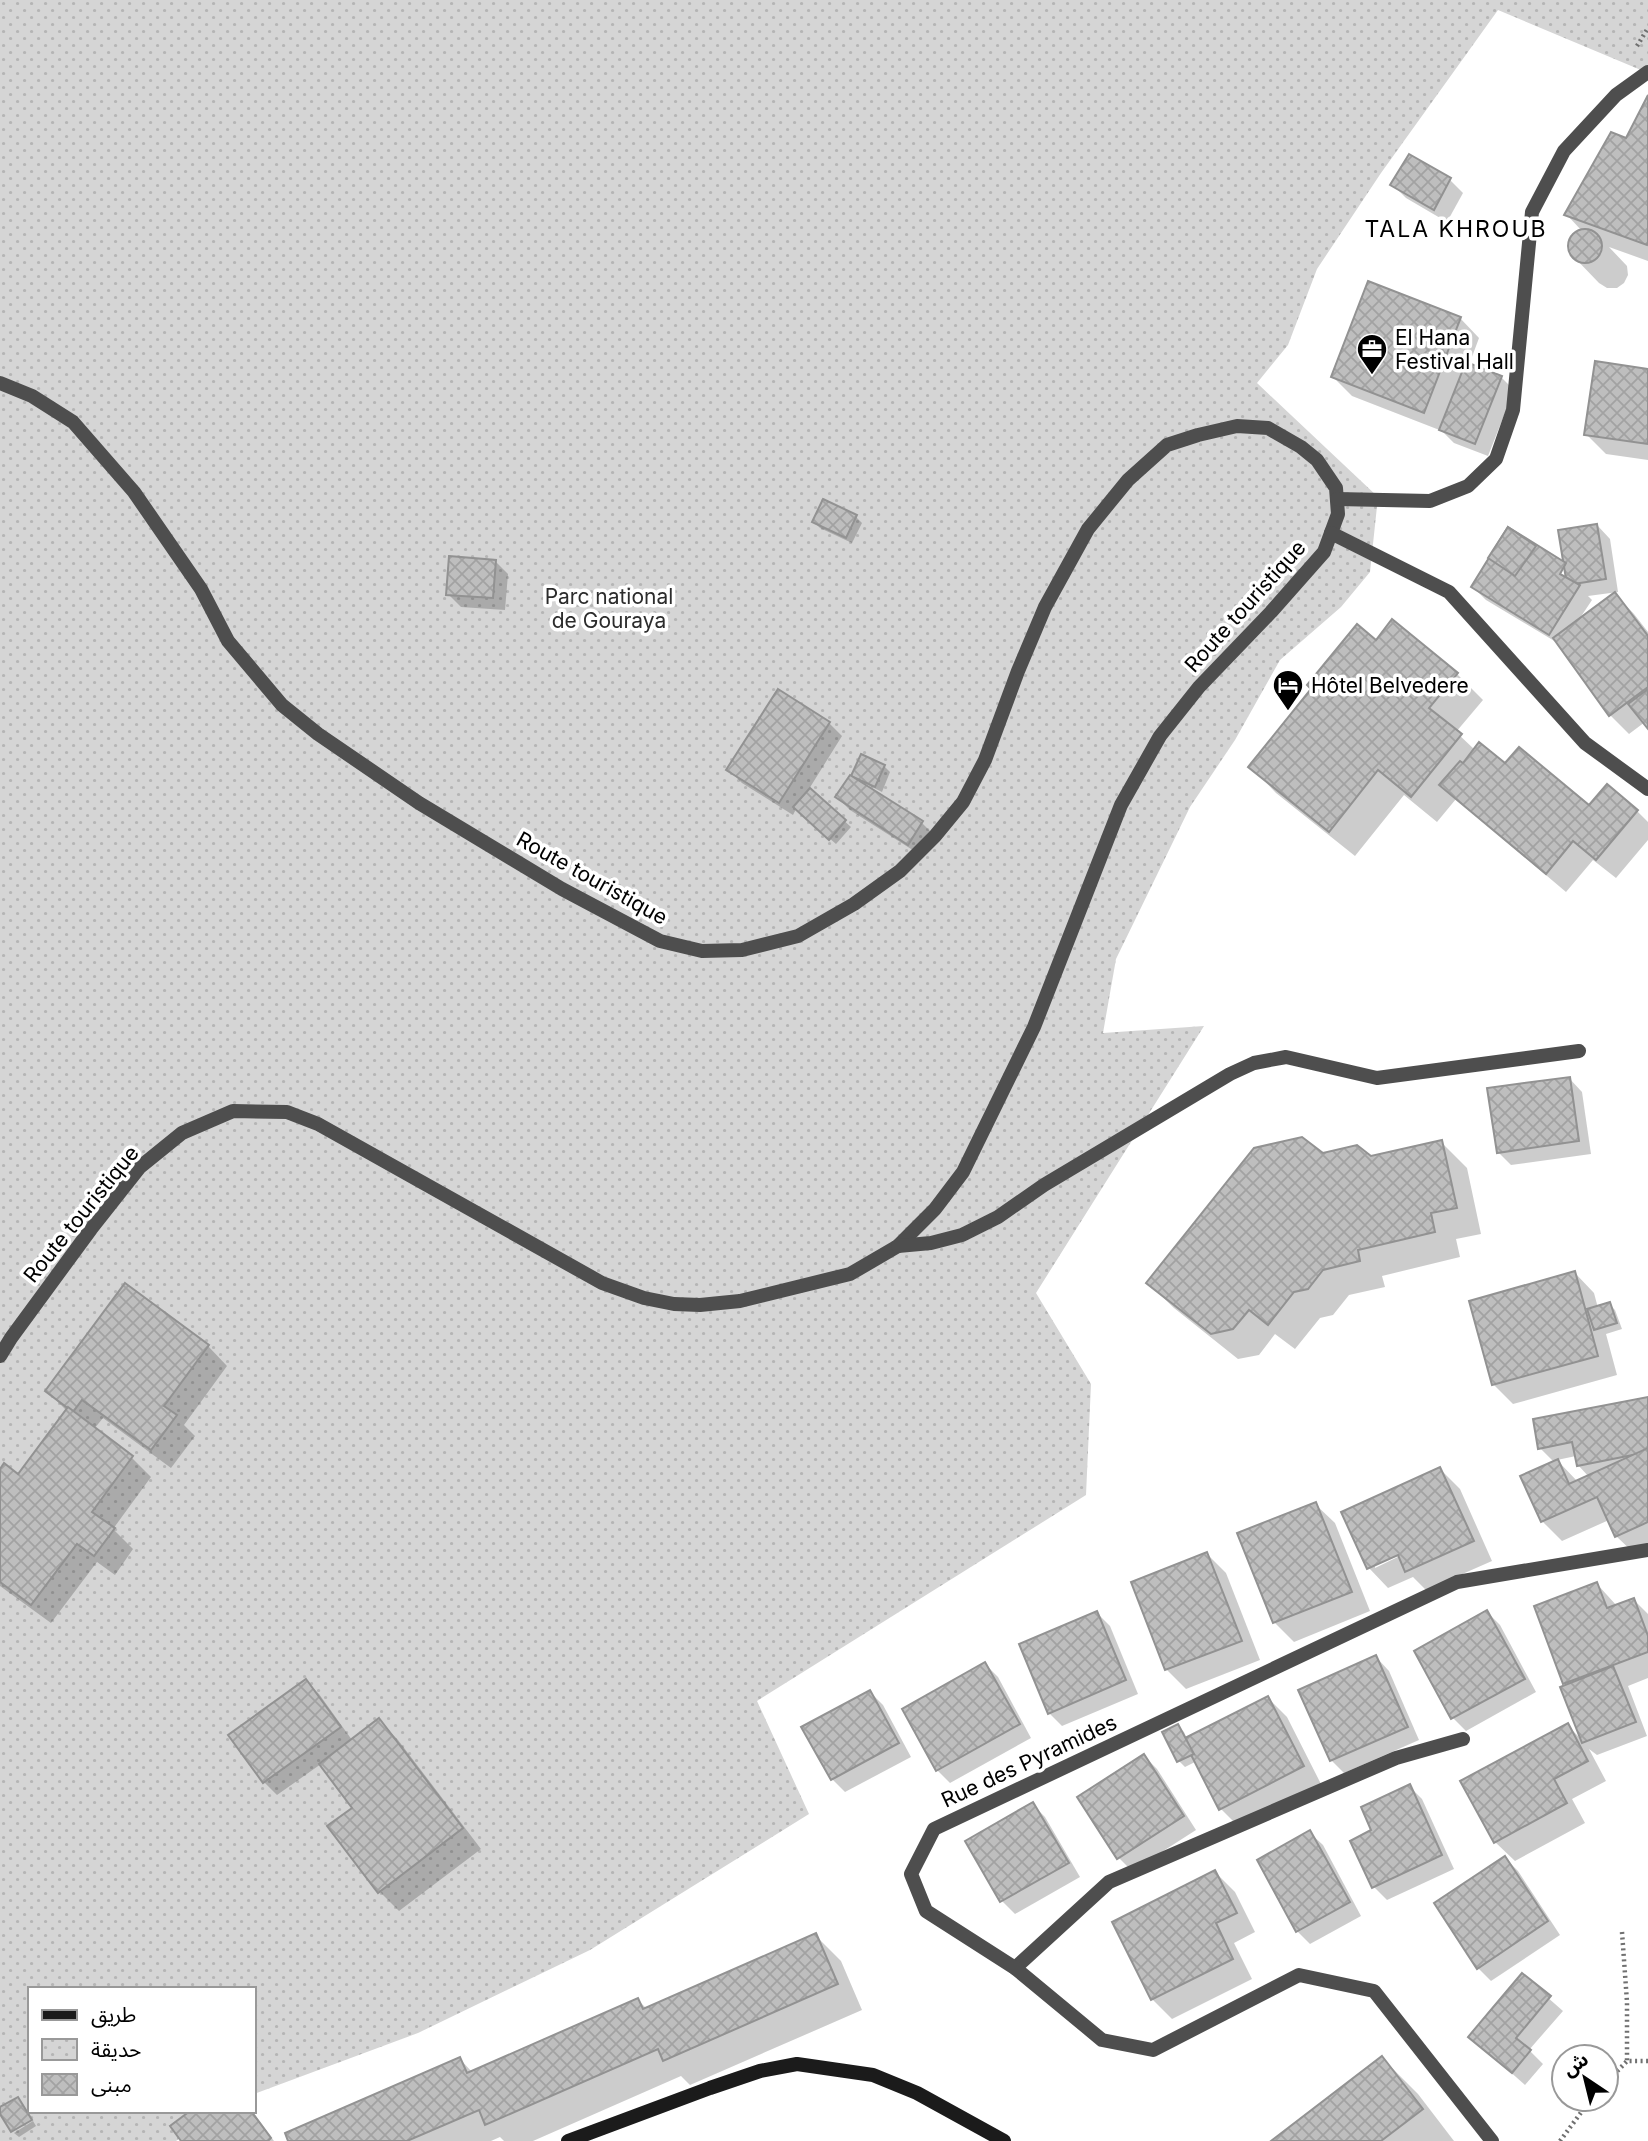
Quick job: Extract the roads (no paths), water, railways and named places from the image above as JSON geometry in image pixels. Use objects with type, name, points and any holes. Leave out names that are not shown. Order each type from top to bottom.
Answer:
[{"type":"main road","points":[[568,2141],[760,2071],[797,2064],[873,2075],[917,2093],[1004,2141]]},
{"type":"street","points":[[1337,499],[1430,500],[1468,485],[1496,459],[1513,410],[1532,212],[1564,151],[1616,95],[1648,72]]},
{"type":"street","name":"Route touristique","points":[[0,383],[32,396],[72,422],[134,492],[201,589],[228,640],[282,705],[318,734],[419,803],[562,889],[660,940],[702,951],[742,950],[798,936],[854,904],[900,871],[935,836],[963,802],[985,760],[1045,607],[1088,529],[1128,480],[1167,445],[1237,426],[1268,428],[1301,447],[1317,460],[1336,488],[1338,514],[1324,552],[1199,687],[1160,736],[1121,805],[1034,1027],[964,1172],[935,1209],[898,1246],[850,1274],[740,1301],[700,1305],[674,1304],[644,1298],[602,1283],[318,1124],[287,1112],[233,1111],[182,1133],[140,1167],[83,1240],[0,1356]]},
{"type":"street","points":[[1331,533],[1449,592],[1586,743],[1648,789]]},
{"type":"street","points":[[898,1246],[931,1243],[962,1235],[998,1217],[1056,1178],[1230,1074],[1254,1063],[1286,1058],[1377,1078],[1579,1051]]},
{"type":"street","name":"Rue des Pyramides","points":[[1486,2139],[1374,1991],[1299,1975],[1153,2050],[1101,2040],[1015,1968],[926,1911],[911,1874],[934,1829],[1457,1582],[1648,1550]]},
{"type":"street","points":[[1015,1968],[1109,1882],[1395,1758],[1463,1739]]},
{"type":"place","name":"El Hana Festival Hall","points":[[1372,376]]},
{"type":"place","name":"Hôtel Belvedere","points":[[1288,712]]},
{"type":"district","name":"TALA KHROUB","points":[[1456,229]]},
{"type":"park label","name":"Parc national de Gouraya","points":[[609,608]]}]
